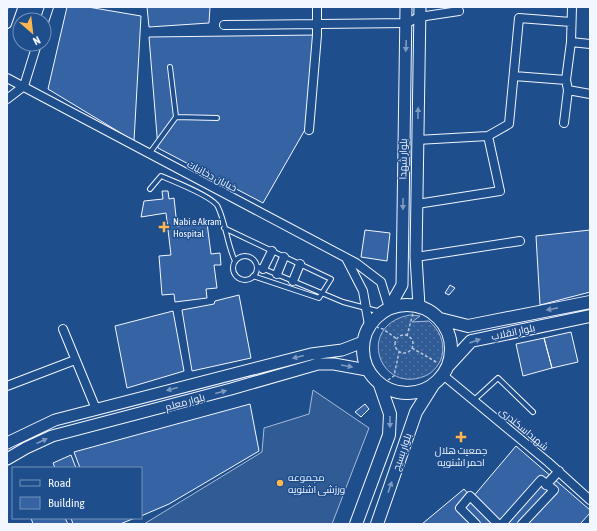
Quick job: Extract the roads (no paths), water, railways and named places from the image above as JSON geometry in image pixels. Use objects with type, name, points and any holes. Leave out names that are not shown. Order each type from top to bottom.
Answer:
[{"type":"main road","name":"بلوار شهدا","points":[[385,310],[402,284],[404,104],[407,23],[406,7]]},
{"type":"main road","name":"بلوار شهدا","points":[[416,306],[417,140],[420,12]]},
{"type":"main road","name":"بلوار انقلاب","points":[[440,319],[468,326],[590,302]]},
{"type":"main road","points":[[397,306],[416,306],[430,311],[440,319],[447,330],[451,342],[451,355],[441,375],[422,391],[407,394],[393,391],[380,385],[373,378],[367,370],[362,356],[363,342],[369,325],[385,310],[397,306]]},
{"type":"main road","name":"بلوار انقلاب","points":[[441,375],[471,341],[590,316]]},
{"type":"main road","name":"بلوار معلم","points":[[7,443],[55,420],[311,354],[342,350],[363,342]]},
{"type":"main road","name":"بلوار معلم","points":[[7,458],[52,436],[231,389],[318,364],[334,364],[367,370]]},
{"type":"main road","name":"بلوار بسیج","points":[[377,524],[416,412],[441,375]]},
{"type":"main road","name":"بلوار بسیج","points":[[356,524],[389,435],[390,414],[380,385]]},
{"type":"street","points":[[7,24],[13,7]]},
{"type":"street","points":[[309,130],[317,35],[317,7]]},
{"type":"street","points":[[564,122],[568,90],[566,80],[571,42],[572,7]]},
{"type":"street","points":[[224,25],[407,23],[420,12],[459,11]]},
{"type":"street","points":[[417,140],[488,136],[509,124],[519,18],[571,22]]},
{"type":"street","points":[[571,42],[590,44]]},
{"type":"street","points":[[7,98],[24,86],[35,52]]},
{"type":"street","points":[[514,76],[566,80]]},
{"type":"street","name":"خیابان دخانیات","points":[[7,78],[356,263],[381,282],[385,310]]},
{"type":"street","points":[[568,90],[590,94]]},
{"type":"street","points":[[417,204],[500,191],[488,136]]},
{"type":"street","points":[[416,257],[520,241]]},
{"type":"street","points":[[260,267],[272,251]]},
{"type":"street","points":[[277,274],[284,257]]},
{"type":"street","points":[[345,258],[362,291],[369,325]]},
{"type":"street","points":[[293,281],[300,264]]},
{"type":"street","points":[[62,329],[96,409]]},
{"type":"street","points":[[7,386],[76,360]]},
{"type":"street","name":"شهیداسکندری","points":[[441,375],[474,400],[590,500]]},
{"type":"street","points":[[546,485],[558,471]]},
{"type":"street","points":[[502,524],[541,480],[554,490],[522,524]]},
{"type":"street","points":[[476,524],[460,508],[470,496],[498,524]]},
{"type":"lane","points":[[149,154],[176,117],[170,67]]},
{"type":"lane","points":[[176,117],[217,118]]},
{"type":"lane","points":[[150,190],[161,176],[208,198],[218,206],[231,253],[235,261]]},
{"type":"lane","points":[[224,228],[331,279],[319,298],[253,276]]},
{"type":"lane","points":[[260,267],[250,279],[242,280],[236,276],[233,269],[235,261],[241,256],[249,257],[253,259],[260,267],[343,302],[385,310]]},
{"type":"lane","points":[[474,400],[498,378],[533,412]]},
{"type":"place","name":"Nabi e Akram Hospital","points":[[164,227]]},
{"type":"place","name":"جمعیت هلال احمر اشنویه","points":[[461,437]]},
{"type":"place","name":"مجموعه ورزشی اشنویه","points":[[280,483]]}]
